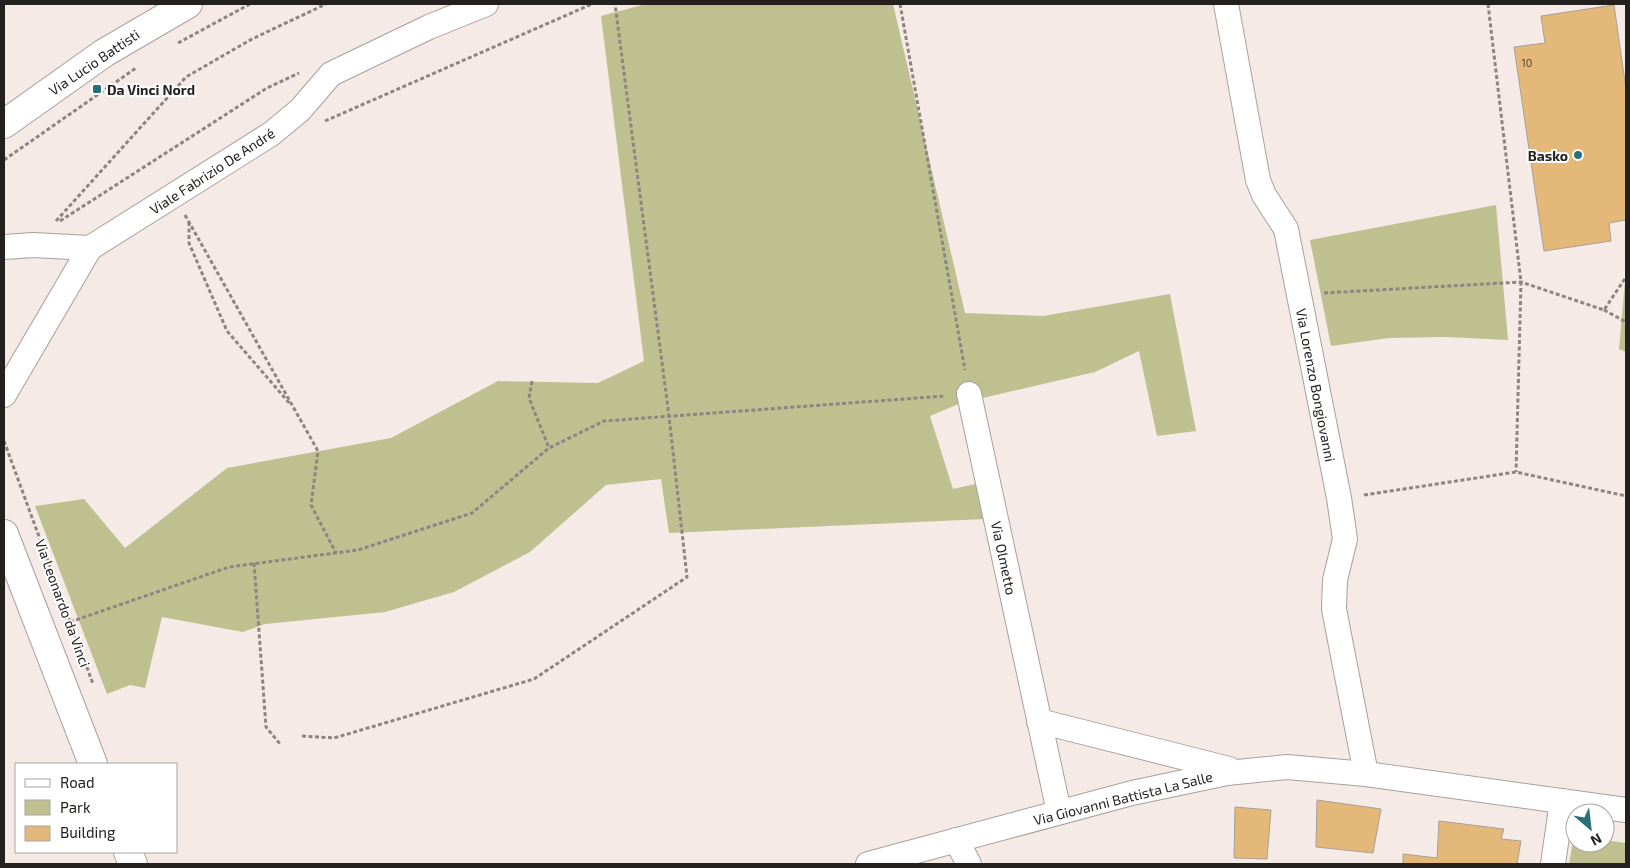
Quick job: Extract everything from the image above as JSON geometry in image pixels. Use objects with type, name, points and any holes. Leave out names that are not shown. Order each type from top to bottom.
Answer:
[{"type":"street","name":"Via Lucio Battisti","points":[[4,124],[104,53],[188,4]]},
{"type":"street","name":"Viale Fabrizio De André","points":[[4,395],[90,248],[271,134],[300,110],[331,74],[429,27],[486,4]]},
{"type":"street","name":"Via Lorenzo Bongiovanni","points":[[1226,4],[1258,180],[1264,195],[1286,229],[1339,498],[1345,539],[1335,580],[1334,609],[1366,774]]},
{"type":"street","points":[[4,247],[33,245],[90,248]]},
{"type":"street","name":"Via Olmetto","points":[[970,394],[1059,812]]},
{"type":"street","name":"Via Leonardo da Vinci","points":[[4,534],[94,763]]},
{"type":"street","points":[[1040,721],[1238,772]]},
{"type":"street","name":"Via Giovanni Battista La Salle","points":[[868,864],[1132,793],[1238,772],[1287,768],[1366,774],[1626,810]]},
{"type":"street","points":[[1553,864],[1562,801]]},
{"type":"street","points":[[956,840],[969,864]]},
{"type":"path","points":[[171,47],[250,4]]},
{"type":"path","points":[[302,71],[267,88],[50,228],[186,77],[252,39],[326,4]]},
{"type":"path","points":[[321,123],[592,4]]},
{"type":"path","points":[[302,736],[334,738],[534,679],[687,577],[669,416],[615,4]]},
{"type":"path","points":[[70,622],[229,567],[358,550],[472,513],[549,448],[604,421],[970,394],[900,4]]},
{"type":"path","points":[[1488,4],[1521,282],[1516,472]]},
{"type":"path","points":[[4,160],[136,67]]},
{"type":"path","points":[[174,195],[318,451],[311,504],[336,553]]},
{"type":"path","points":[[189,222],[190,242],[227,331],[295,410]]},
{"type":"path","points":[[1604,310],[1626,277]]},
{"type":"path","points":[[1298,294],[1521,282],[1604,310],[1626,322]]},
{"type":"path","points":[[532,380],[529,398],[549,448]]},
{"type":"path","name":"Via Leonardo da Vinci","points":[[4,441],[94,686]]},
{"type":"path","points":[[1339,498],[1516,472],[1626,496]]},
{"type":"path","points":[[254,564],[266,727],[280,744]]},
{"type":"green space","points":[[646,4],[893,4],[965,313],[1043,316],[1170,294],[1196,431],[1157,436],[1139,351],[1095,372],[961,403],[930,416],[953,489],[980,483],[985,519],[669,533],[661,479],[606,485],[530,552],[454,592],[385,612],[265,624],[243,632],[162,617],[145,688],[130,685],[107,694],[35,506],[84,499],[125,548],[227,468],[391,438],[498,381],[598,383],[644,361],[601,16]]},
{"type":"green space","points":[[1496,205],[1508,340],[1446,337],[1389,338],[1331,346],[1310,240]]},
{"type":"green space","points":[[1626,270],[1626,352],[1619,349]]},
{"type":"green space","points":[[1615,841],[1626,843],[1626,864],[1569,864],[1571,853],[1615,853]]},
{"type":"building","name":"Basko","points":[[1614,5],[1626,89],[1626,220],[1609,223],[1611,241],[1544,251],[1514,47],[1545,43],[1541,16]]},
{"type":"building","points":[[1317,800],[1381,809],[1373,853],[1316,847]]},
{"type":"building","points":[[1235,807],[1271,810],[1267,859],[1234,858]]},
{"type":"building","points":[[1439,821],[1504,829],[1501,839],[1521,841],[1517,864],[1403,864],[1403,854],[1437,858]]},
{"type":"place","name":"Da Vinci Nord","points":[[97,89]]},
{"type":"place","name":"Basko","points":[[1578,155]]}]
